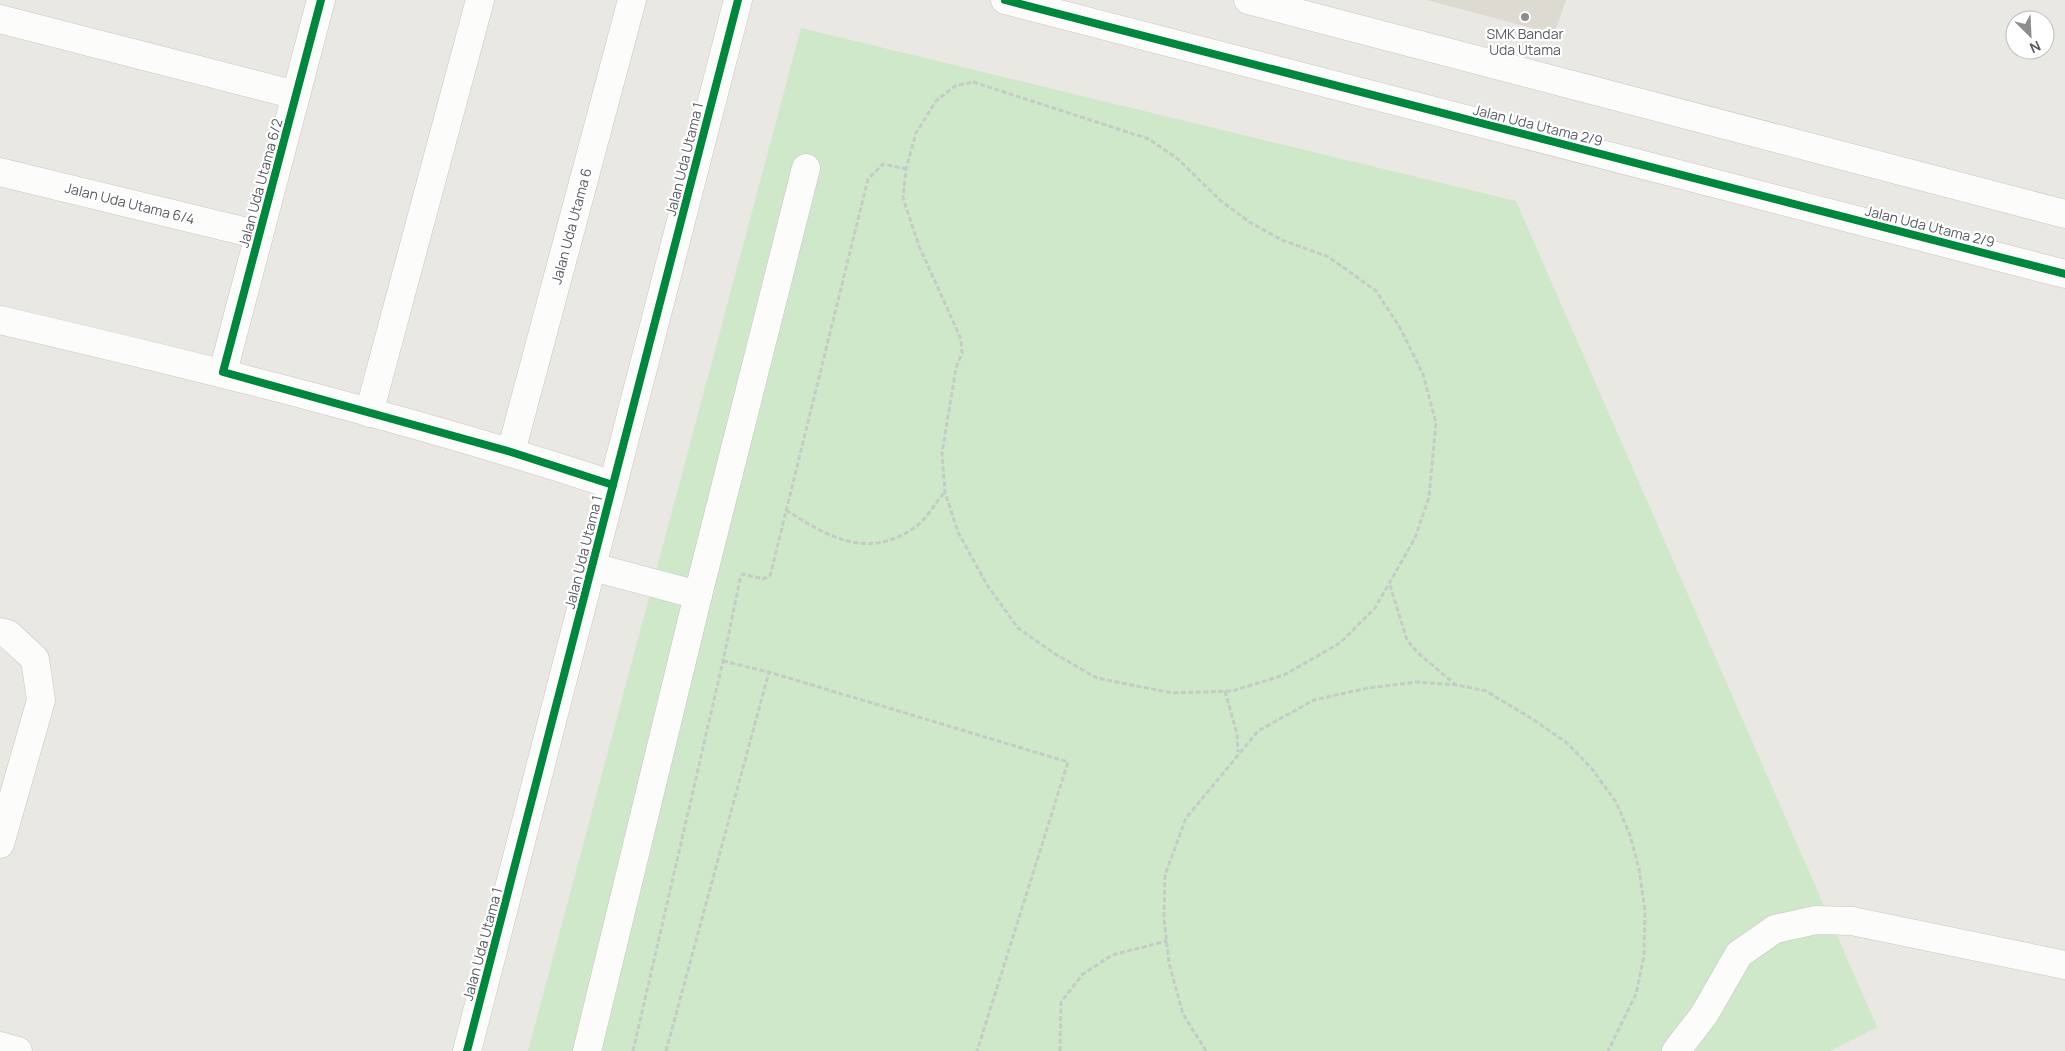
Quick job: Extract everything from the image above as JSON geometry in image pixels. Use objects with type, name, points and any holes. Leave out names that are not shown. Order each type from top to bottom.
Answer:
[{"type":"street","name":"Jalan Uda Utama 6/2","points":[[223,372],[321,0]]},
{"type":"street","points":[[368,413],[480,0]]},
{"type":"street","name":"Jalan Uda Utama 6","points":[[511,452],[632,0]]},
{"type":"street","name":"Jalan Uda Utama 1","points":[[467,1051],[738,0]]},
{"type":"street","name":"Jalan Uda Utama 2/9","points":[[1005,0],[2065,274]]},
{"type":"street","points":[[1248,0],[2065,214]]},
{"type":"street","points":[[0,19],[296,95]]},
{"type":"street","points":[[587,1051],[698,595],[806,168]]},
{"type":"street","name":"Jalan Uda Utama 6/4","points":[[0,172],[259,235]]},
{"type":"street","points":[[0,320],[223,372],[511,452],[613,485]]},
{"type":"street","points":[[593,566],[698,595]]},
{"type":"street","points":[[0,632],[8,634],[35,659],[40,700],[0,844]]},
{"type":"street","points":[[1676,1051],[1704,1015],[1739,954],[1775,929],[1816,920],[1852,921],[2065,965]]},
{"type":"street","points":[[0,1046],[18,1051]]},
{"type":"path","points":[[973,82],[1149,138],[1178,160],[1221,201],[1252,223],[1282,240],[1329,257],[1376,291],[1399,326],[1423,374],[1436,423],[1429,498],[1415,538],[1390,584],[1375,608],[1340,643],[1284,676],[1225,691],[1172,693],[1098,678],[1048,649],[1018,628],[987,585],[958,532],[945,492],[942,452],[956,368],[962,354],[960,339],[919,246],[903,198],[906,169],[916,133],[936,101],[955,86],[973,82]]},
{"type":"path","points":[[633,1051],[723,661],[740,579],[743,574],[763,579],[770,576],[868,179],[883,164],[906,169]]},
{"type":"path","points":[[786,510],[817,530],[857,544],[879,544],[916,527],[945,492]]},
{"type":"path","points":[[1390,584],[1408,640],[1418,653],[1456,685]]},
{"type":"path","points":[[723,661],[769,672],[1068,762],[977,1051]]},
{"type":"path","points":[[666,1051],[769,672]]},
{"type":"path","points":[[1206,1051],[1183,1014],[1169,963],[1164,918],[1165,875],[1186,818],[1258,730],[1314,700],[1368,688],[1417,682],[1456,685],[1486,691],[1568,743],[1592,769],[1616,802],[1630,835],[1639,869],[1645,910],[1644,956],[1636,994],[1608,1051]]},
{"type":"path","points":[[1225,691],[1235,726],[1238,753]]},
{"type":"path","points":[[1060,1051],[1061,1002],[1083,974],[1112,954],[1167,941]]},
{"type":"shaded area","name":"SMK Bandar Uda Utama","points":[[1427,0],[1566,0],[1554,34]]},
{"type":"green space","points":[[801,28],[1516,201],[1877,1027],[1830,1051],[528,1051]]},
{"type":"cycle path","points":[[321,0],[223,372],[511,452],[613,485]]},
{"type":"cycle path","points":[[467,1051],[738,0]]},
{"type":"cycle path","points":[[1005,0],[2065,274]]},
{"type":"place","name":"SMK Bandar Uda Utama","points":[[1525,17]]}]
